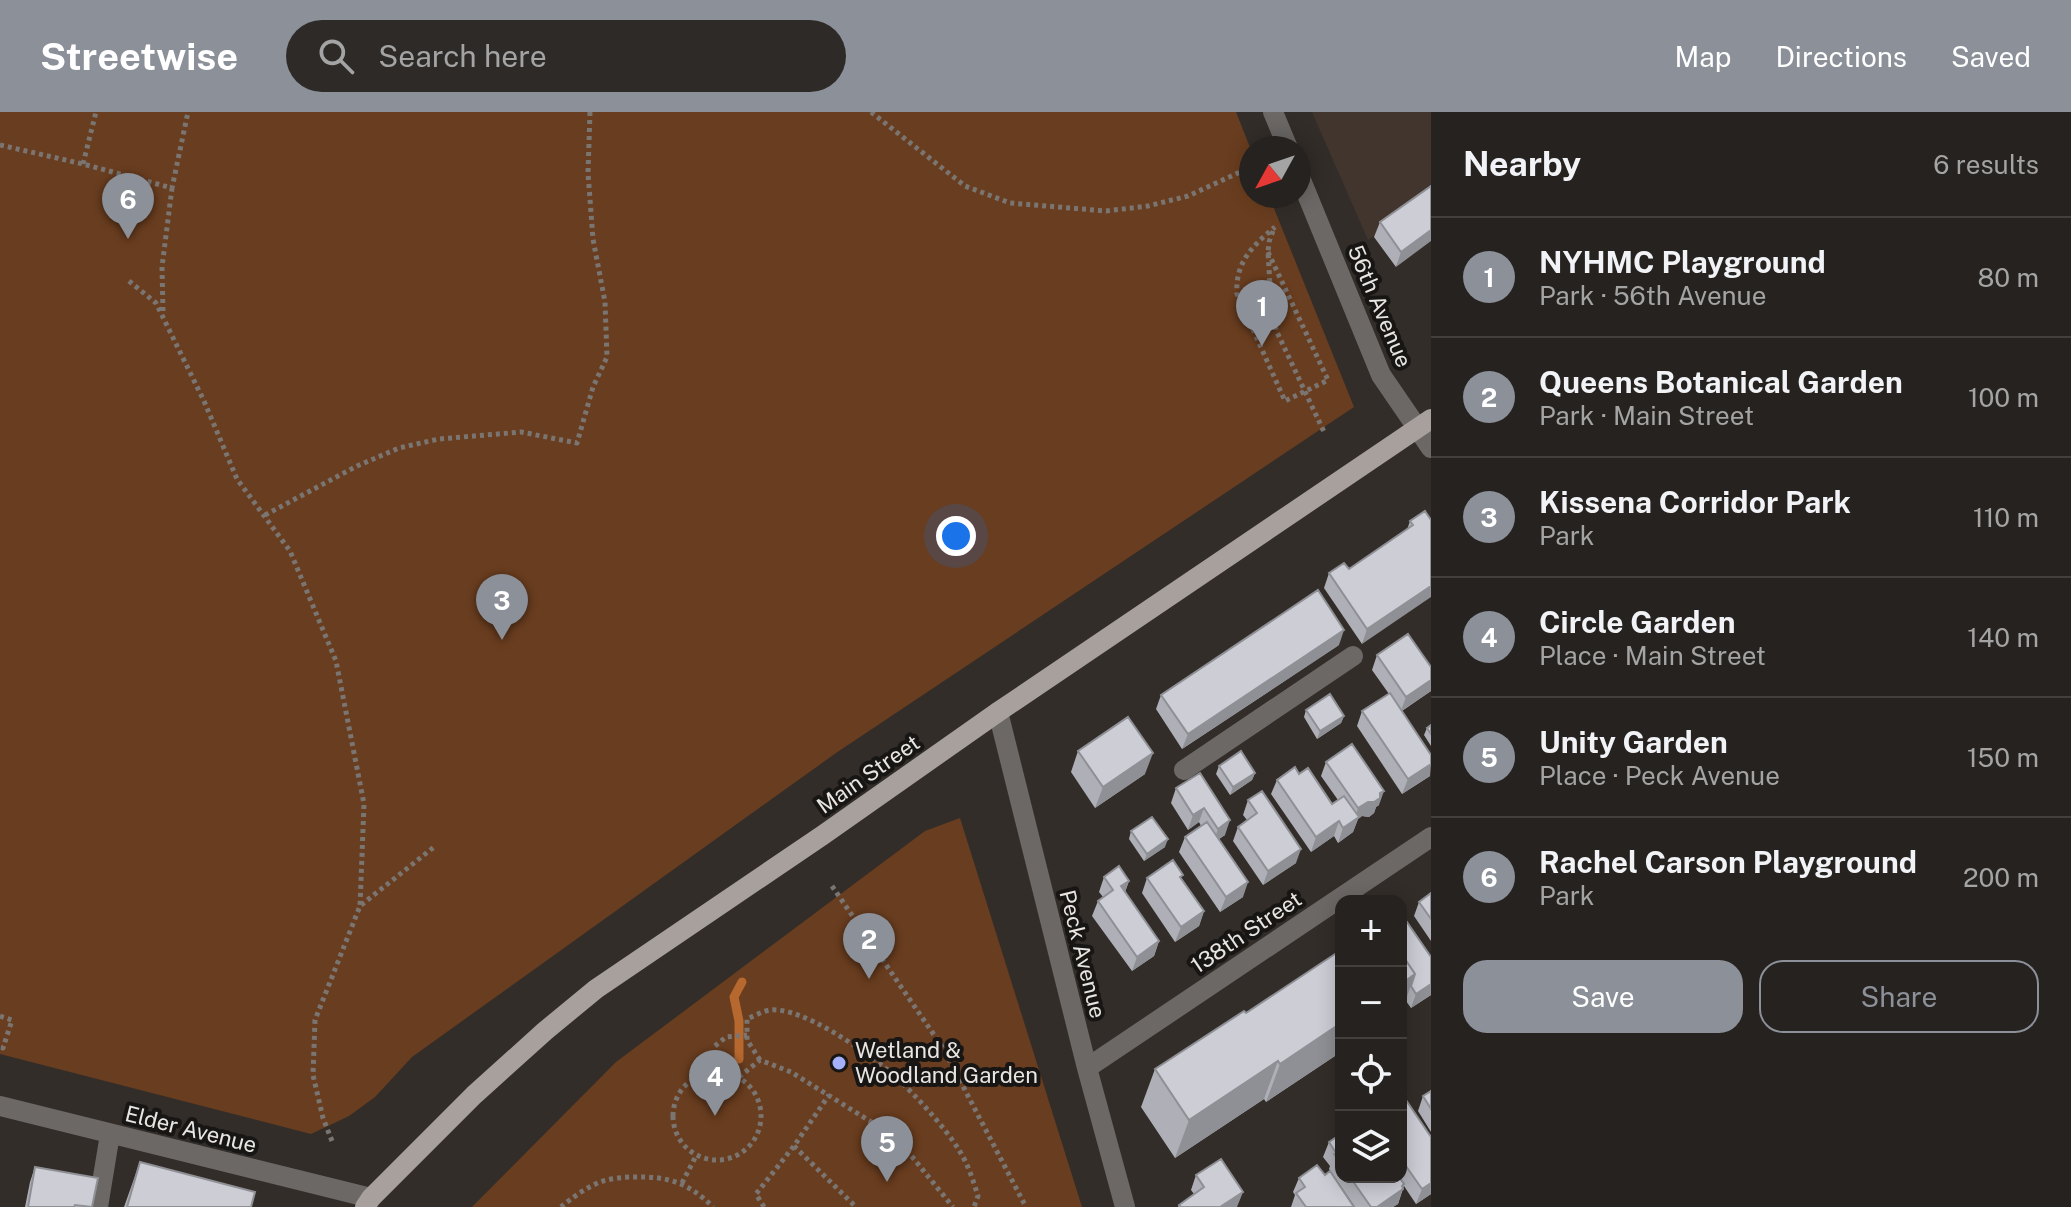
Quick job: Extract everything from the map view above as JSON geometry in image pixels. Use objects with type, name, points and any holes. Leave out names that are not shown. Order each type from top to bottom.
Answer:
[{"type":"main road","name":"Main Street","points":[[368,1203],[474,1095],[596,989],[1424,424]]},
{"type":"street","points":[[1273,112],[1283,136]]},
{"type":"street","name":"56th Avenue","points":[[1311,204],[1381,375],[1424,424],[1431,448]]},
{"type":"street","points":[[1184,770],[1353,656]]},
{"type":"street","name":"Peck Avenue","points":[[998,712],[1125,1207]]},
{"type":"street","name":"138th Street","points":[[1087,1068],[1431,837]]},
{"type":"street","name":"Elder Avenue","points":[[0,1106],[368,1203]]},
{"type":"street","points":[[98,1207],[110,1134]]},
{"type":"path","points":[[83,164],[96,112]]},
{"type":"path","points":[[163,316],[162,267],[172,188],[188,112]]},
{"type":"path","points":[[265,515],[357,466],[399,448],[439,439],[521,432],[577,443],[593,387],[607,357],[605,302],[593,239],[589,186],[590,112]]},
{"type":"path","points":[[871,112],[965,186],[1010,203],[1106,211],[1148,206],[1188,196],[1239,173]]},
{"type":"path","points":[[0,145],[172,188]]},
{"type":"path","points":[[1268,252],[1328,380],[1304,391],[1285,401],[1237,294],[1236,281],[1244,259],[1275,227],[1268,252],[1276,330],[1304,391],[1325,434]]},
{"type":"path","points":[[129,281],[156,303],[204,401],[237,479],[290,551],[336,661],[364,804],[360,906],[315,1020],[313,1075],[332,1141]]},
{"type":"path","points":[[360,906],[434,847]]},
{"type":"path","points":[[832,886],[943,1048],[1026,1207]]},
{"type":"path","points":[[953,1207],[905,1148],[873,1123],[791,1072],[760,1060],[747,1040],[747,1019],[769,1010],[787,1012],[818,1023],[887,1069],[924,1106],[958,1149],[978,1196],[974,1207]]},
{"type":"path","points":[[0,1016],[12,1020],[3,1048],[0,1047]]},
{"type":"path","points":[[715,1046],[726,1037],[747,1035]]},
{"type":"path","points":[[739,1077],[760,1060]]},
{"type":"path","points":[[717,1071],[739,1077],[751,1087],[761,1109],[757,1137],[748,1149],[723,1161],[708,1161],[696,1156],[683,1146],[675,1133],[673,1106],[679,1092],[697,1076],[717,1071]]},
{"type":"path","points":[[764,1207],[756,1194],[829,1095]]},
{"type":"path","points":[[794,1146],[856,1207]]},
{"type":"path","points":[[682,1183],[696,1156]]},
{"type":"path","points":[[561,1207],[573,1196],[603,1181],[656,1176],[682,1183],[713,1207]]},
{"type":"shaded area","points":[[0,112],[1236,112],[1245,136],[1239,136],[1239,208],[1274,208],[1354,407],[836,753],[412,1057],[375,1097],[349,1116],[311,1134],[0,1054]]},
{"type":"shaded area","points":[[1312,112],[1431,112],[1431,196],[1368,240]]},
{"type":"shaded area","points":[[960,818],[1082,1207],[472,1207],[616,1062],[925,831]]},
{"type":"building","points":[[1431,186],[1431,230],[1401,252],[1380,222]]},
{"type":"building","points":[[1425,511],[1431,520],[1431,586],[1367,629],[1329,573],[1344,563],[1349,569],[1413,525],[1410,521]]},
{"type":"building","points":[[1318,590],[1344,630],[1188,734],[1161,695]]},
{"type":"building","points":[[1408,634],[1431,667],[1431,680],[1406,697],[1377,655]]},
{"type":"building","points":[[1390,693],[1431,755],[1431,764],[1408,779],[1362,711]]},
{"type":"building","points":[[1330,694],[1344,716],[1320,731],[1306,710]]},
{"type":"building","points":[[1128,717],[1153,753],[1103,787],[1078,751]]},
{"type":"building","points":[[1352,744],[1384,791],[1374,802],[1358,808],[1326,762]]},
{"type":"building","points":[[1241,751],[1255,773],[1233,787],[1219,766]]},
{"type":"building","points":[[1295,767],[1299,774],[1308,768],[1332,804],[1344,796],[1359,817],[1343,828],[1339,821],[1316,837],[1277,780]]},
{"type":"building","points":[[1200,773],[1230,820],[1218,829],[1204,808],[1193,815],[1176,788]]},
{"type":"building","points":[[1262,791],[1301,849],[1268,871],[1238,827],[1257,813],[1248,800]]},
{"type":"building","points":[[1152,817],[1168,839],[1147,854],[1131,831]]},
{"type":"building","points":[[1207,822],[1248,882],[1226,897],[1185,837]]},
{"type":"building","points":[[1173,860],[1183,875],[1180,877],[1204,911],[1181,927],[1147,878]]},
{"type":"building","points":[[1119,866],[1129,881],[1121,886],[1159,941],[1137,957],[1098,901],[1113,890],[1104,877]]},
{"type":"building","points":[[1431,893],[1431,919],[1419,902]]},
{"type":"building","points":[[1407,922],[1431,957],[1431,984],[1416,994],[1411,986],[1415,974],[1407,962]]},
{"type":"building","points":[[1335,954],[1335,1027],[1189,1120],[1155,1069],[1244,1011],[1246,1013]]},
{"type":"building","points":[[1407,962],[1415,974],[1407,980]]},
{"type":"building","points":[[1431,1091],[1431,1109],[1423,1096]]},
{"type":"building","points":[[1407,1101],[1431,1137],[1431,1183],[1422,1189],[1407,1168]]},
{"type":"building","points":[[1335,1138],[1335,1151],[1329,1142]]},
{"type":"building","points":[[1221,1159],[1243,1192],[1220,1207],[1181,1207],[1179,1205],[1204,1187],[1196,1175]]},
{"type":"building","points":[[140,1162],[255,1192],[251,1207],[127,1207]]},
{"type":"building","points":[[1317,1165],[1325,1175],[1330,1171],[1335,1183],[1354,1207],[1306,1207],[1296,1193],[1305,1187],[1299,1178]]},
{"type":"building","points":[[35,1167],[98,1178],[92,1207],[28,1207]]},
{"type":"building","points":[[1354,1183],[1403,1183],[1403,1189],[1377,1207],[1371,1207]]},
{"type":"waterway","points":[[739,1059],[739,1021],[734,997],[742,982]]},
{"type":"place","name":"Rachel Carson Playground","points":[[128,239]]},
{"type":"place","name":"NYHMC Playground","points":[[1262,346]]},
{"type":"place","name":"Kissena Corridor Park","points":[[502,640]]},
{"type":"place","name":"Queens Botanical Garden","points":[[869,979]]},
{"type":"place","name":"Wetland & Woodland Garden","points":[[839,1063]]},
{"type":"place","name":"Circle Garden","points":[[715,1116]]},
{"type":"place","name":"Unity Garden","points":[[887,1182]]}]
